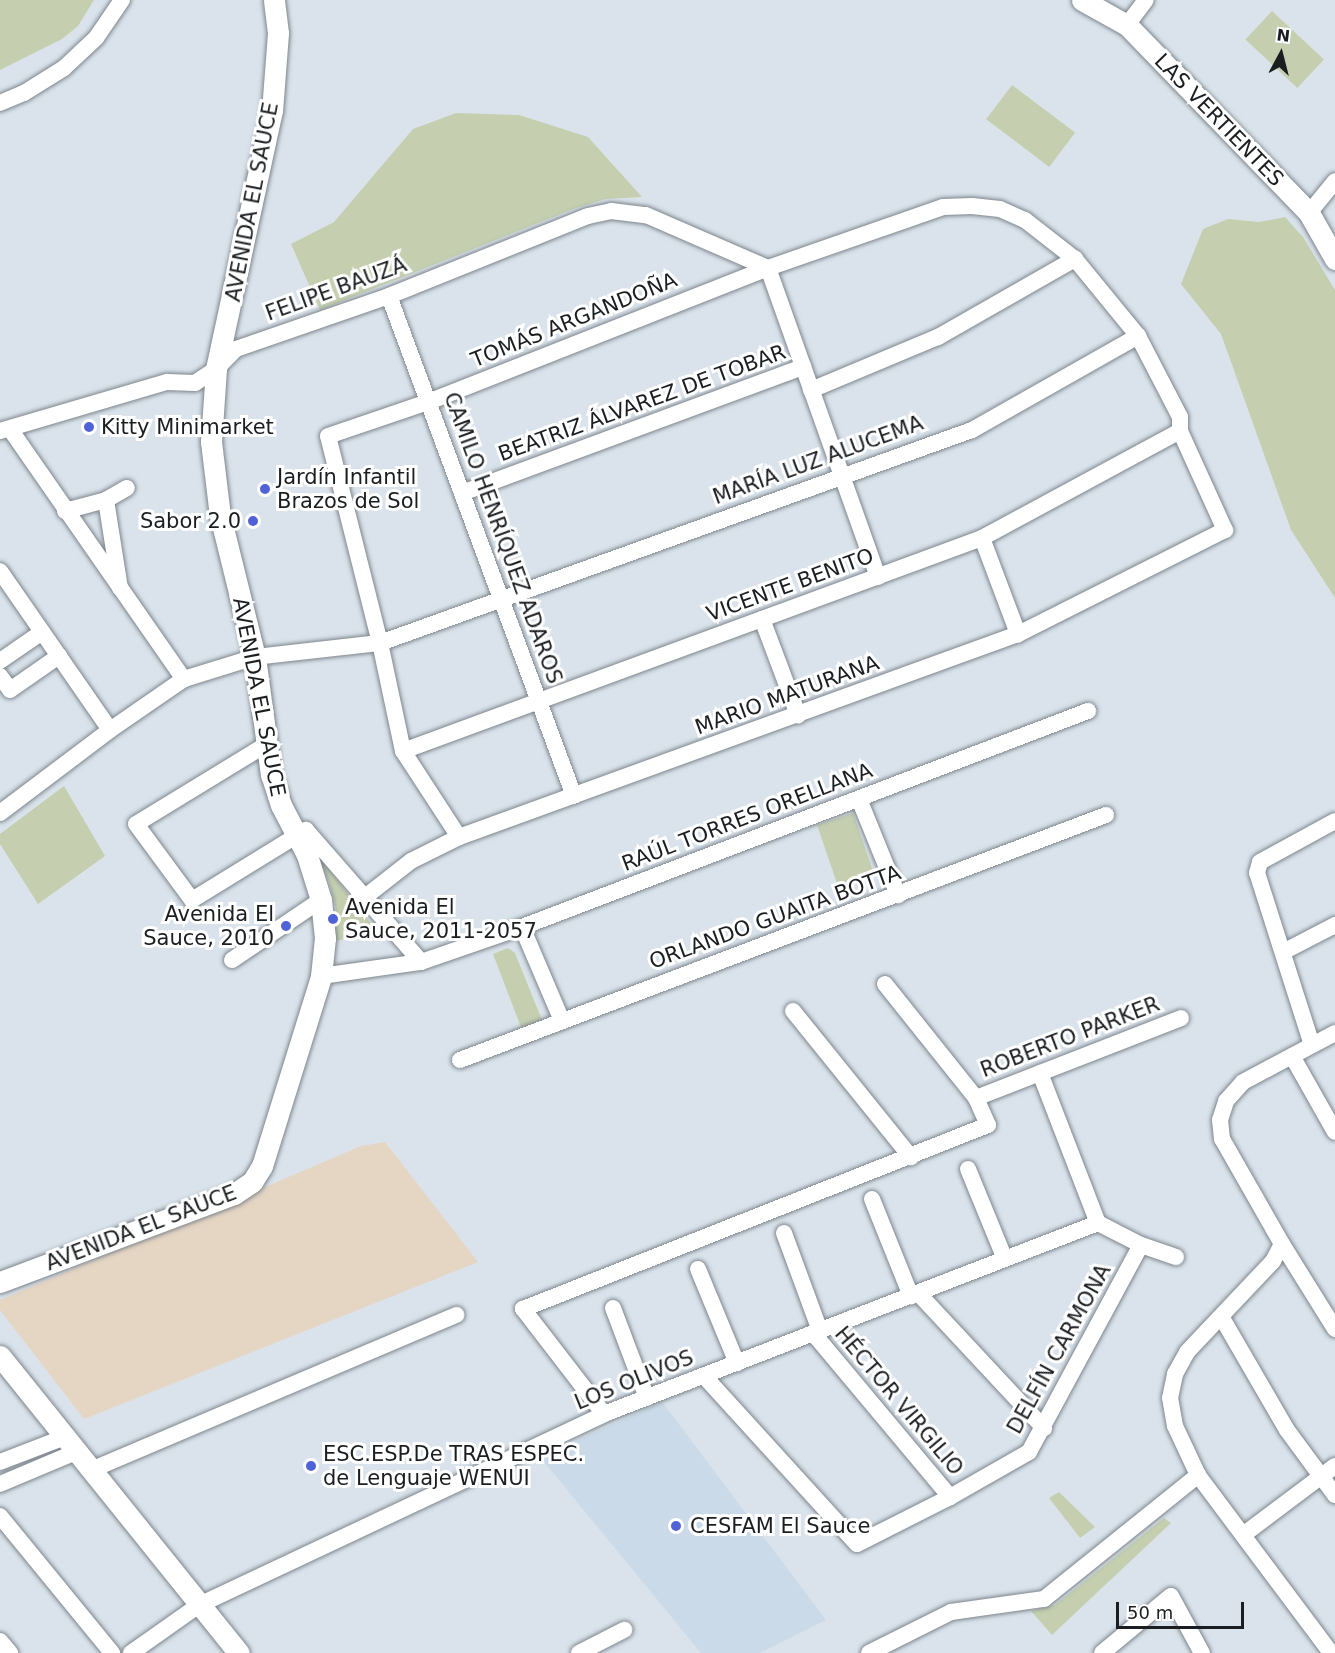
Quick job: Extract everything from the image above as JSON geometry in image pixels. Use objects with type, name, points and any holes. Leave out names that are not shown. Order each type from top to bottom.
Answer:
[{"type":"street","points":[[0,103],[24,93],[64,68],[96,38],[122,0]]},
{"type":"street","name":"AVENIDA EL SAUCE","points":[[0,1282],[234,1194],[252,1182],[262,1166],[321,976],[325,938],[321,900],[316,878],[276,790],[255,657],[215,492],[211,442],[216,369],[272,111],[278,33],[274,0]]},
{"type":"street","name":"LAS VERTIENTES","points":[[1082,0],[1127,25],[1309,213],[1335,260]]},
{"type":"street","points":[[1127,25],[1146,0]]},
{"type":"street","points":[[1309,213],[1335,181]]},
{"type":"street","name":"TOMÁS ARGANDOÑA","points":[[380,643],[328,436],[428,402],[768,268],[943,207],[972,206],[1000,209],[1025,220],[1075,259],[1138,336],[1180,417],[1180,430],[1225,530]]},
{"type":"street","name":"FELIPE BAUZÁ","points":[[5,430],[167,382],[195,382],[216,369],[236,349],[389,296],[588,216],[611,211],[646,215],[768,268]]},
{"type":"street","points":[[811,390],[938,337],[1075,259]]},
{"type":"street","points":[[768,268],[878,577]]},
{"type":"street","name":"CAMILO HENRÍQUEZ ADAROS","points":[[389,296],[574,796]]},
{"type":"street","name":"MARÍA LUZ ALUCEMA","points":[[0,813],[110,730],[184,680],[255,657],[380,643],[972,430],[1138,336]]},
{"type":"street","name":"BEATRIZ ÁLVAREZ DE TOBAR","points":[[462,493],[803,368]]},
{"type":"street","points":[[5,430],[184,680]]},
{"type":"street","name":"VICENTE BENITO","points":[[403,751],[982,538],[1180,430]]},
{"type":"street","points":[[65,511],[106,500],[127,488]]},
{"type":"street","points":[[106,500],[121,592]]},
{"type":"street","name":"MARIO MATURANA","points":[[365,897],[411,861],[459,837],[1018,634],[1225,530]]},
{"type":"street","points":[[982,538],[1018,634]]},
{"type":"street","points":[[0,572],[110,730]]},
{"type":"street","points":[[762,619],[798,715]]},
{"type":"street","points":[[0,661],[42,632]]},
{"type":"street","points":[[380,643],[403,751],[459,837]]},
{"type":"street","points":[[0,676],[10,690],[59,656]]},
{"type":"street","name":"RAÚL TORRES ORELLANA","points":[[321,976],[421,963],[522,927],[1088,711]]},
{"type":"street","points":[[267,744],[136,824],[192,900],[306,830],[421,963]]},
{"type":"street","points":[[859,799],[898,895]]},
{"type":"street","name":"ORLANDO GUAITA BOTTA","points":[[460,1060],[1106,815]]},
{"type":"street","points":[[1312,1045],[1257,873],[1260,862],[1335,821]]},
{"type":"street","points":[[232,960],[321,900]]},
{"type":"street","points":[[1283,952],[1335,925]]},
{"type":"street","points":[[522,927],[562,1021]]},
{"type":"street","points":[[604,1414],[523,1309],[988,1125],[976,1098],[885,984]]},
{"type":"street","points":[[793,1011],[911,1157]]},
{"type":"street","name":"ROBERTO PARKER","points":[[976,1098],[1181,1018]]},
{"type":"street","points":[[1335,1033],[1236,1088],[1226,1101],[1220,1120],[1222,1139],[1282,1244],[1335,1329]]},
{"type":"street","points":[[1292,1056],[1335,1132]]},
{"type":"street","points":[[1040,1073],[1098,1223],[1141,1245],[1176,1257]]},
{"type":"street","points":[[968,1169],[1005,1259]]},
{"type":"street","points":[[872,1199],[915,1294],[1044,1428]]},
{"type":"street","name":"LOS OLIVOS","points":[[131,1653],[199,1605],[604,1414],[1098,1223]]},
{"type":"street","name":"HÉCTOR VIRGILIO","points":[[783,1233],[817,1332],[950,1497]]},
{"type":"street","points":[[1282,1244],[1273,1261],[1222,1318],[1187,1352],[1171,1386],[1172,1417],[1198,1475],[1331,1653]]},
{"type":"street","name":"DELFÍN CARMONA","points":[[704,1376],[858,1544],[950,1497],[1029,1452],[1141,1245]]},
{"type":"street","points":[[698,1269],[737,1363]]},
{"type":"street","points":[[613,1308],[647,1398]]},
{"type":"street","points":[[91,1470],[456,1315]]},
{"type":"street","points":[[1222,1318],[1287,1430],[1335,1495]]},
{"type":"street","points":[[0,1356],[239,1653]]},
{"type":"street","points":[[0,1462],[70,1444]]},
{"type":"street","points":[[0,1484],[70,1444]]},
{"type":"street","points":[[1243,1535],[1335,1466]]},
{"type":"street","points":[[869,1653],[890,1648],[951,1612],[1044,1599],[1198,1475]]},
{"type":"street","points":[[0,1516],[112,1653]]},
{"type":"street","points":[[1102,1653],[1171,1596],[1202,1653]]},
{"type":"street","points":[[579,1653],[624,1630]]},
{"type":"street","points":[[0,1641],[10,1653]]},
{"type":"shaded area","points":[[385,1142],[478,1262],[84,1419],[0,1310],[0,1300],[361,1146]]},
{"type":"shaded area","name":"CESFAM El Sauce","points":[[662,1402],[826,1620],[760,1653],[701,1653],[540,1457]]},
{"type":"green space","points":[[0,0],[94,0],[78,26],[62,39],[0,70]]},
{"type":"green space","points":[[1272,11],[1324,59],[1297,88],[1245,40]]},
{"type":"green space","points":[[1012,85],[1075,133],[1049,167],[986,119]]},
{"type":"green space","points":[[456,113],[519,115],[588,137],[642,197],[606,199],[576,208],[320,310],[291,244],[334,222],[413,129]]},
{"type":"green space","points":[[1285,217],[1303,237],[1335,290],[1335,598],[1291,530],[1221,334],[1181,284],[1203,229],[1228,219],[1259,222]]},
{"type":"green space","points":[[64,786],[105,856],[38,904],[0,844],[0,834]]},
{"type":"green space","points":[[853,813],[875,876],[839,889],[817,825]]},
{"type":"green space","points":[[312,848],[377,931],[332,942],[336,909],[329,881]]},
{"type":"green space","points":[[508,948],[515,953],[542,1020],[522,1030],[493,954]]},
{"type":"green space","points":[[1059,1492],[1095,1527],[1080,1538],[1049,1498]]},
{"type":"green space","points":[[1164,1518],[1171,1523],[1052,1635],[1031,1611],[1055,1605]]},
{"type":"place","name":"Kitty Minimarket","points":[[89,427]]},
{"type":"place","name":"Jardín Infantil Brazos de Sol","points":[[265,489]]},
{"type":"place","name":"Sabor 2.0","points":[[253,521]]},
{"type":"place","name":"Avenida El Sauce, 2011-2057","points":[[333,919]]},
{"type":"place","name":"Avenida El Sauce, 2010","points":[[286,926]]},
{"type":"place","name":"ESC.ESP.De TRAS ESPEC. de Lenguaje WENUI","points":[[311,1466]]},
{"type":"place","name":"CESFAM El Sauce","points":[[676,1526]]}]
